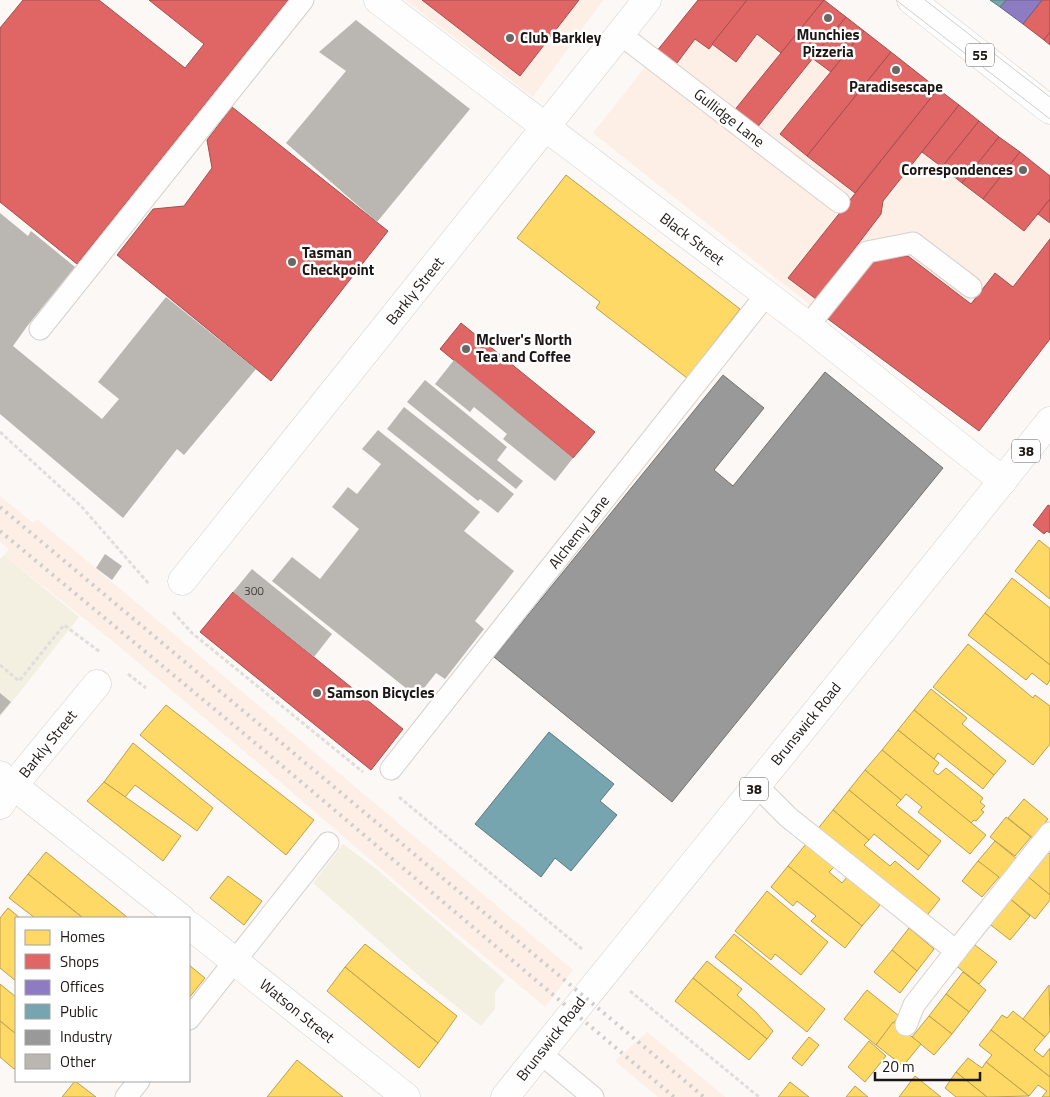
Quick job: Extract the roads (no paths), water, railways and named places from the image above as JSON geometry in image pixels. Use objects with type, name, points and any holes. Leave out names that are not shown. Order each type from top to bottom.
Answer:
[{"type":"main road","name":"Black Street","points":[[378,0],[808,326],[1003,481]]},
{"type":"main road","name":"Barkly Street","points":[[182,581],[648,0]]},
{"type":"main road","name":"55","points":[[910,0],[1050,110]]},
{"type":"main road","name":"Brunswick Road","points":[[506,1097],[606,969],[757,786],[1050,421]]},
{"type":"main road","name":"Barkly Street","points":[[4,788],[97,684]]},
{"type":"main road","points":[[4,788],[180,917]]},
{"type":"main road","name":"Watson Street","points":[[190,926],[406,1097]]},
{"type":"lane","points":[[40,329],[303,0]]},
{"type":"lane","name":"Gullidge Lane","points":[[620,34],[838,202]]},
{"type":"lane","points":[[808,326],[867,252],[913,244],[971,287]]},
{"type":"lane","name":"Alchemy Lane","points":[[391,769],[766,295]]},
{"type":"lane","points":[[757,786],[788,817],[956,951]]},
{"type":"lane","points":[[906,1025],[914,1005],[1050,833]]},
{"type":"lane","points":[[190,1018],[328,843]]},
{"type":"lane","points":[[540,1053],[592,1097]]},
{"type":"lane","points":[[126,1097],[138,1082]]},
{"type":"tram line","points":[[896,0],[1050,119]]},
{"type":"tram line","points":[[925,0],[1050,97]]},
{"type":"railway","points":[[0,507],[704,1097]]},
{"type":"railway","points":[[0,531],[248,737],[674,1097]]},
{"type":"place","name":"Munchies Pizzeria","points":[[828,18]]},
{"type":"place","name":"Club Barkley","points":[[510,38]]},
{"type":"place","name":"Paradisescape","points":[[896,70]]},
{"type":"place","name":"Correspondences","points":[[1023,170]]},
{"type":"place","name":"Tasman Checkpoint","points":[[292,262]]},
{"type":"place","name":"McIver's North Tea and Coffee","points":[[466,349]]},
{"type":"place","name":"Samson Bicycles","points":[[317,693]]}]
